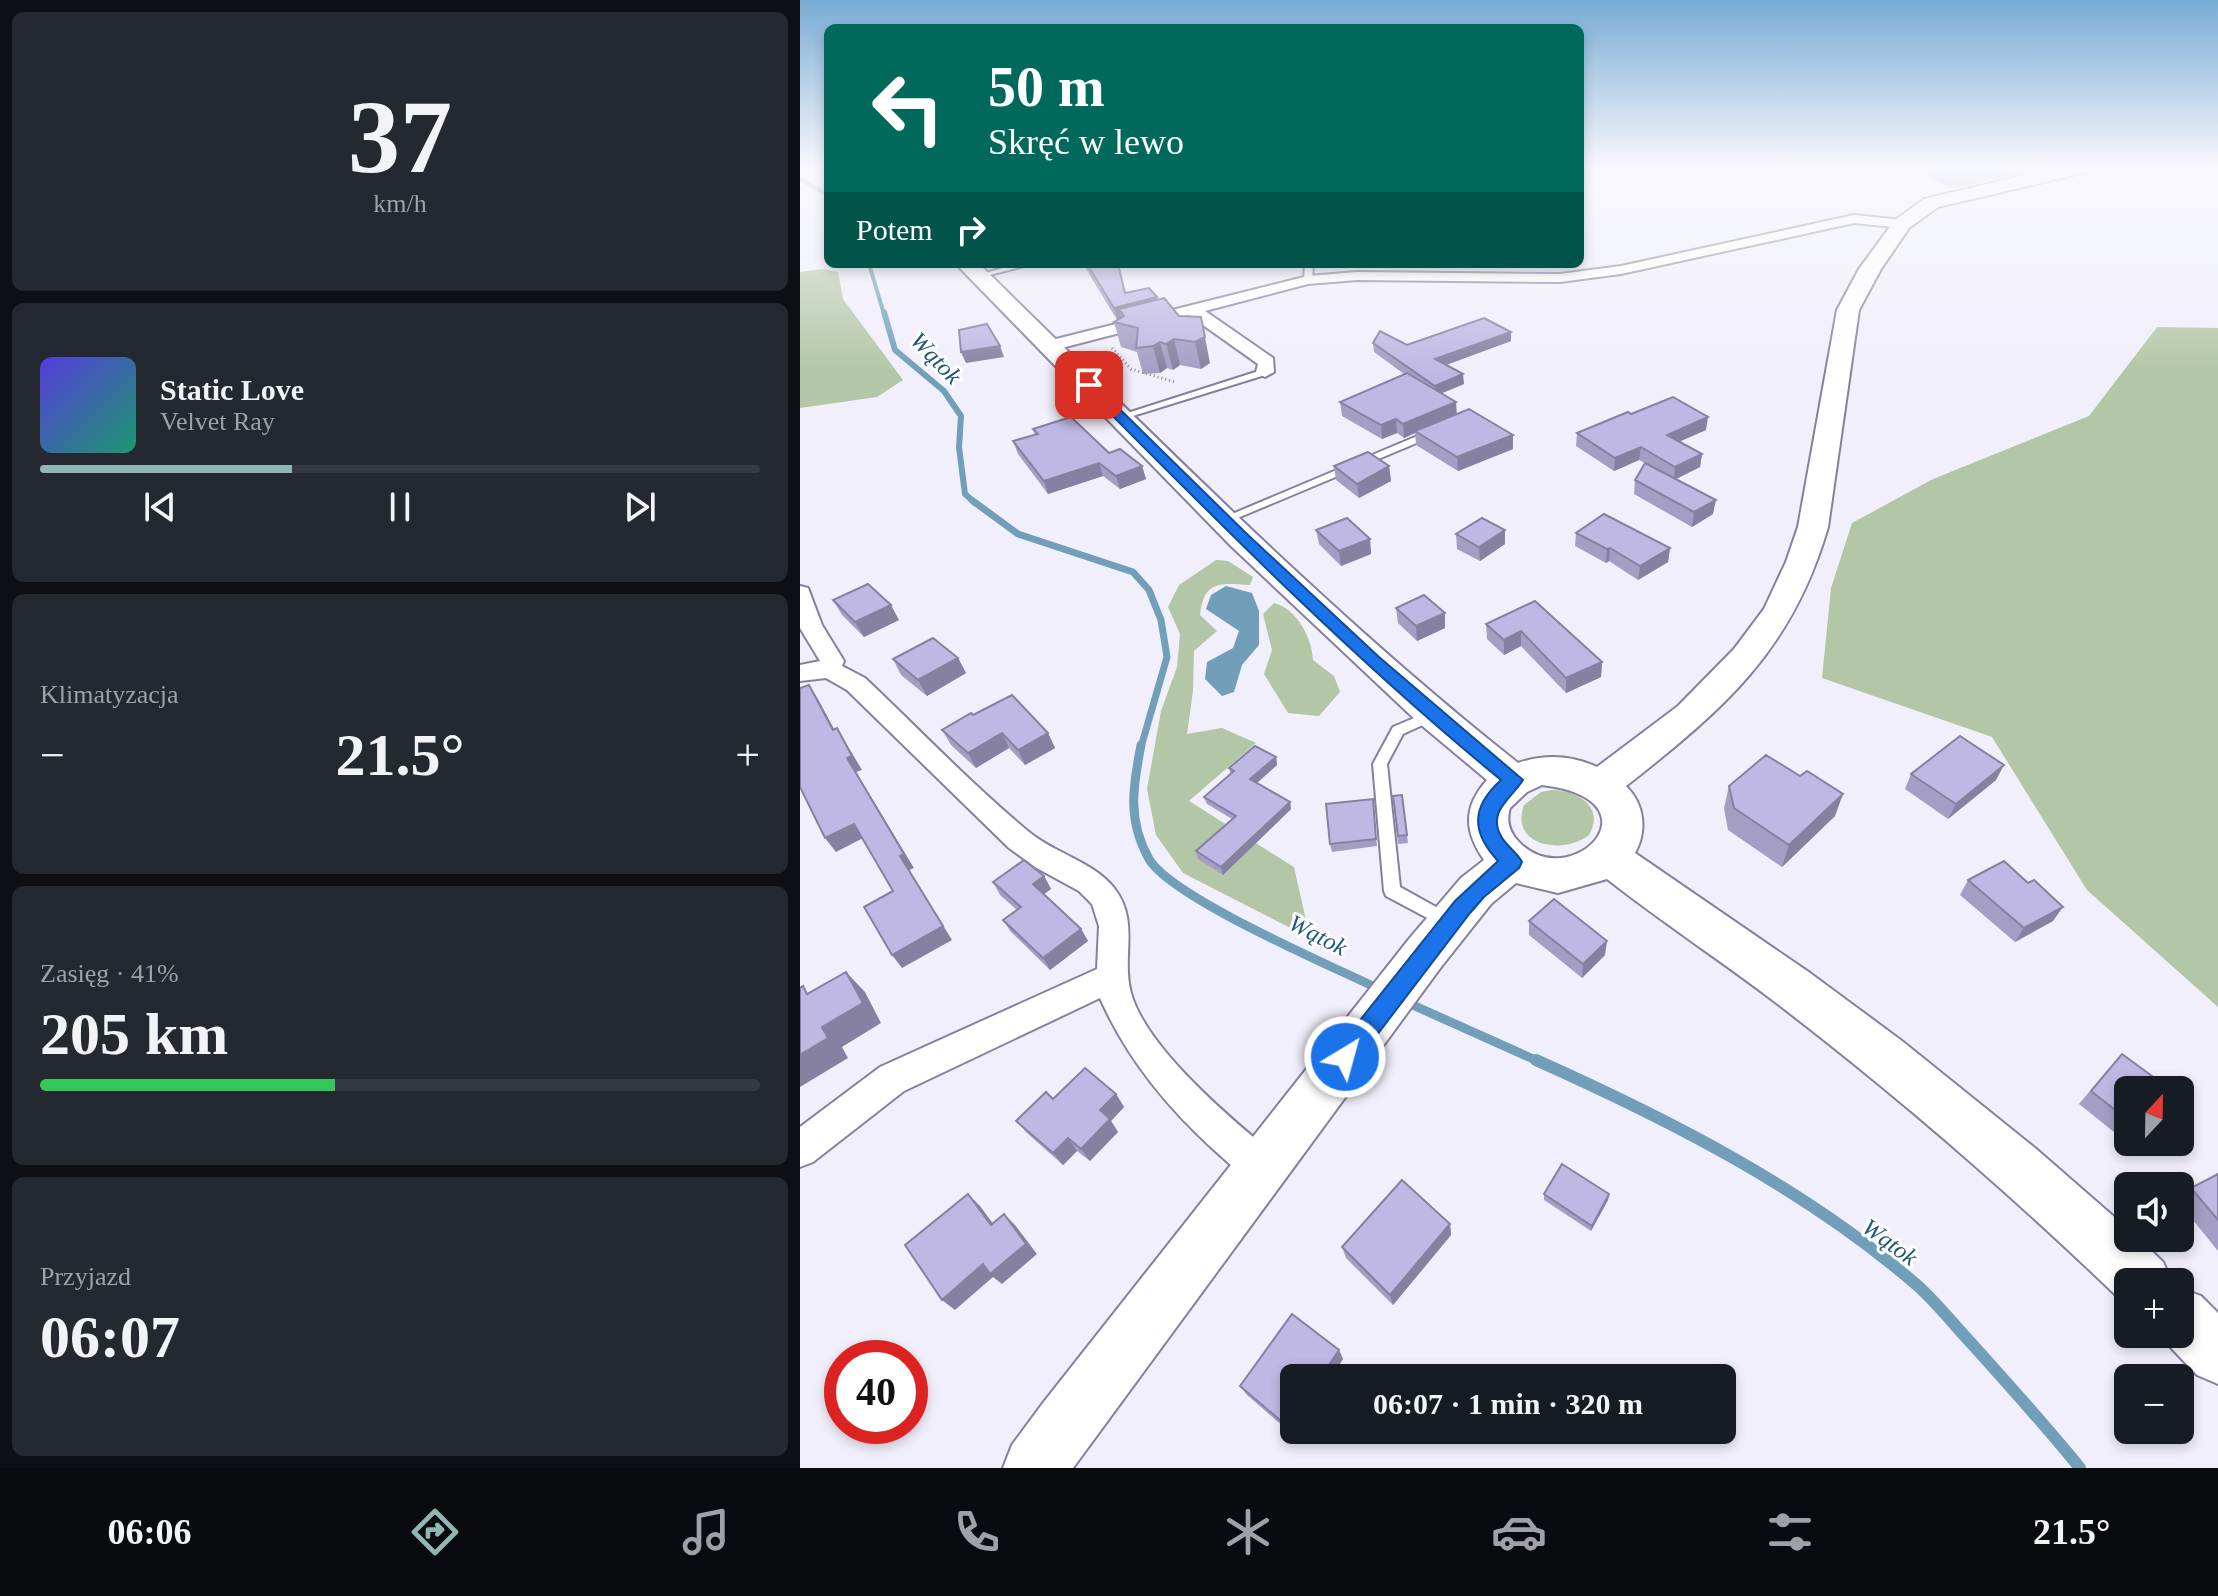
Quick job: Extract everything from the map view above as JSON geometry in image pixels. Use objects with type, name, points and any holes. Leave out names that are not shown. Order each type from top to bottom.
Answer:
[{"type":"street","points":[[1050,346],[1191,309],[1308,272],[1357,276],[1560,278],[1621,270],[1779,236]]},
{"type":"street","points":[[1602,784],[1691,715],[1746,657],[1779,612],[1802,562],[1813,527],[1848,310],[1870,269],[1894,236]]},
{"type":"street","points":[[973,270],[1224,520],[1433,715],[1513,780]]},
{"type":"street","points":[[1191,309],[1267,362],[1265,372]]},
{"type":"street","points":[[800,593],[810,625],[832,661],[829,669]]},
{"type":"street","points":[[800,673],[829,669],[856,684],[1019,840],[1048,861],[1095,887],[1107,901],[1115,919],[1112,977],[1116,999],[1150,1054],[1224,1138],[1262,1168]]},
{"type":"street","points":[[1541,770],[1564,770],[1586,775],[1602,784],[1615,798],[1624,826],[1621,841],[1609,857],[1595,867],[1572,874],[1547,875],[1512,862],[1493,843],[1488,828],[1488,812],[1494,797],[1513,780],[1541,770]]},
{"type":"street","points":[[1609,857],[1792,987],[1921,1086],[2077,1219],[2128,1268]]},
{"type":"street","points":[[1035,1468],[1437,938],[1476,891],[1512,862]]},
{"type":"street","points":[[800,1149],[892,1079],[1112,977]]},
{"type":"street","points":[[2194,1331],[2218,1354]]},
{"type":"lane","points":[[1120,417],[1188,389],[1265,372]]},
{"type":"lane","points":[[1224,520],[1450,425]]},
{"type":"lane","points":[[1433,715],[1398,731],[1380,764],[1392,891],[1437,938]]},
{"type":"path","points":[[1120,341],[1110,346],[1131,369],[1188,389]]},
{"type":"green space","points":[[822,269],[838,272],[843,299],[903,380],[877,397],[800,408],[800,272]]},
{"type":"green space","points":[[2157,327],[2218,328],[2218,1007],[2087,890],[1992,737],[1822,678],[1831,588],[1852,523],[1933,479],[2089,416]]},
{"type":"green space","points":[[1216,560],[1228,561],[1253,577],[1250,585],[1222,584],[1205,595],[1200,615],[1217,631],[1194,651],[1187,734],[1222,728],[1256,743],[1189,801],[1294,867],[1310,938],[1183,873],[1156,835],[1147,789],[1161,711],[1177,667],[1180,634],[1168,607],[1179,585]]},
{"type":"green space","points":[[1274,603],[1290,611],[1296,618],[1310,643],[1313,660],[1334,676],[1340,692],[1319,716],[1288,713],[1264,674],[1272,650],[1263,614]]},
{"type":"green space","points":[[1553,790],[1580,797],[1586,802],[1594,816],[1589,835],[1566,845],[1553,845],[1531,838],[1524,830],[1521,819],[1524,805],[1541,792]]},
{"type":"water","points":[[1226,586],[1252,593],[1259,611],[1259,645],[1242,665],[1234,692],[1222,696],[1205,679],[1207,662],[1233,648],[1239,631],[1206,609],[1211,595]]},
{"type":"building","points":[[1089,268],[1119,268],[1125,293],[1149,288],[1157,297],[1114,308]]},
{"type":"building","points":[[1164,298],[1179,316],[1201,317],[1205,337],[1195,342],[1174,339],[1166,344],[1160,342],[1136,348],[1138,328],[1114,322],[1124,316],[1119,309]]},
{"type":"building","points":[[1484,318],[1511,332],[1435,359],[1463,374],[1435,386],[1373,343],[1380,331],[1407,345]]},
{"type":"building","points":[[987,324],[1000,346],[961,352],[959,330]]},
{"type":"building","points":[[1407,373],[1456,402],[1403,424],[1396,419],[1381,425],[1340,402]]},
{"type":"building","points":[[1673,397],[1708,417],[1667,435],[1702,454],[1675,467],[1641,447],[1615,458],[1577,433],[1628,412],[1631,414]]},
{"type":"building","points":[[1469,409],[1513,435],[1457,457],[1415,431]]},
{"type":"building","points":[[1071,417],[1109,453],[1120,449],[1142,466],[1116,476],[1099,463],[1044,481],[1013,441],[1038,434],[1033,429]]},
{"type":"building","points":[[1368,452],[1389,466],[1357,484],[1334,466]]},
{"type":"building","points":[[1645,463],[1716,500],[1694,512],[1635,480]]},
{"type":"building","points":[[1604,514],[1670,548],[1640,566],[1576,533]]},
{"type":"building","points":[[1347,518],[1370,539],[1339,551],[1316,530]]},
{"type":"building","points":[[1482,518],[1505,530],[1479,547],[1456,534]]},
{"type":"building","points":[[868,584],[891,605],[855,622],[833,600]]},
{"type":"building","points":[[1424,595],[1445,613],[1416,626],[1396,608]]},
{"type":"building","points":[[1535,601],[1602,662],[1566,678],[1521,631],[1504,640],[1486,624]]},
{"type":"building","points":[[933,638],[958,658],[918,680],[893,659]]},
{"type":"building","points":[[809,685],[833,730],[837,728],[852,756],[847,758],[904,854],[900,856],[943,926],[892,955],[864,907],[893,891],[854,824],[825,838],[800,787],[800,688]]},
{"type":"building","points":[[1012,695],[1048,733],[1018,750],[1002,733],[968,753],[942,730],[971,713],[973,715]]},
{"type":"building","points":[[1960,736],[2004,765],[1956,804],[1911,774]]},
{"type":"building","points":[[1255,746],[1276,757],[1250,779],[1290,802],[1221,867],[1196,851],[1236,816],[1204,797],[1234,771],[1229,768]]},
{"type":"building","points":[[1766,755],[1800,776],[1807,771],[1843,794],[1789,845],[1734,808],[1729,786]]},
{"type":"building","points":[[1402,795],[1407,835],[1398,836],[1393,796]]},
{"type":"building","points":[[1373,799],[1376,839],[1330,844],[1326,804]]},
{"type":"building","points":[[1024,860],[1044,876],[1033,884],[1081,929],[1043,958],[1003,920],[1021,907],[993,882]]},
{"type":"building","points":[[2004,861],[2028,883],[2034,880],[2063,907],[2024,928],[1968,880]]},
{"type":"building","points":[[1554,899],[1607,941],[1583,964],[1529,921]]},
{"type":"building","points":[[846,972],[863,1003],[822,1027],[828,1038],[800,1055],[800,988],[803,986],[807,994]]},
{"type":"building","points":[[2122,1054],[2152,1076],[2114,1076],[2114,1109],[2091,1091]]},
{"type":"building","points":[[1085,1068],[1116,1094],[1100,1110],[1110,1119],[1081,1149],[1068,1138],[1053,1153],[1016,1121],[1046,1092],[1053,1099]]},
{"type":"building","points":[[1562,1164],[1609,1194],[1592,1226],[1544,1194]]},
{"type":"building","points":[[2218,1174],[2218,1220],[2194,1192],[2194,1186]]},
{"type":"building","points":[[1402,1180],[1450,1224],[1390,1295],[1342,1247]]},
{"type":"building","points":[[968,1194],[991,1225],[1004,1214],[1026,1244],[990,1274],[983,1264],[942,1300],[905,1245]]},
{"type":"building","points":[[1292,1314],[1339,1350],[1330,1364],[1280,1364],[1280,1420],[1240,1386]]},
{"type":"waterway","name":"Wątok","points":[[870,268],[884,314]]},
{"type":"waterway","name":"Wątok","points":[[884,312],[895,350],[944,391],[961,416],[959,447],[965,494],[975,503]]},
{"type":"waterway","name":"Wątok","points":[[973,501],[1018,534],[1133,572],[1149,590],[1161,620],[1167,657],[1141,747]]},
{"type":"waterway","name":"Wątok","points":[[1141,745],[1134,789],[1137,830],[1149,859],[1164,875],[1219,911],[1379,989]]},
{"type":"waterway","name":"Wątok","points":[[1406,1002],[1540,1062]]},
{"type":"waterway","name":"Wątok","points":[[1536,1060],[1636,1107],[1735,1159],[1830,1218],[1875,1251],[1932,1300],[2080,1468]]},
{"type":"route","points":[[1089,385],[1242,539],[1433,715],[1513,780],[1494,797],[1488,812],[1488,828],[1493,843],[1512,862],[1476,891],[1345,1057]]}]
